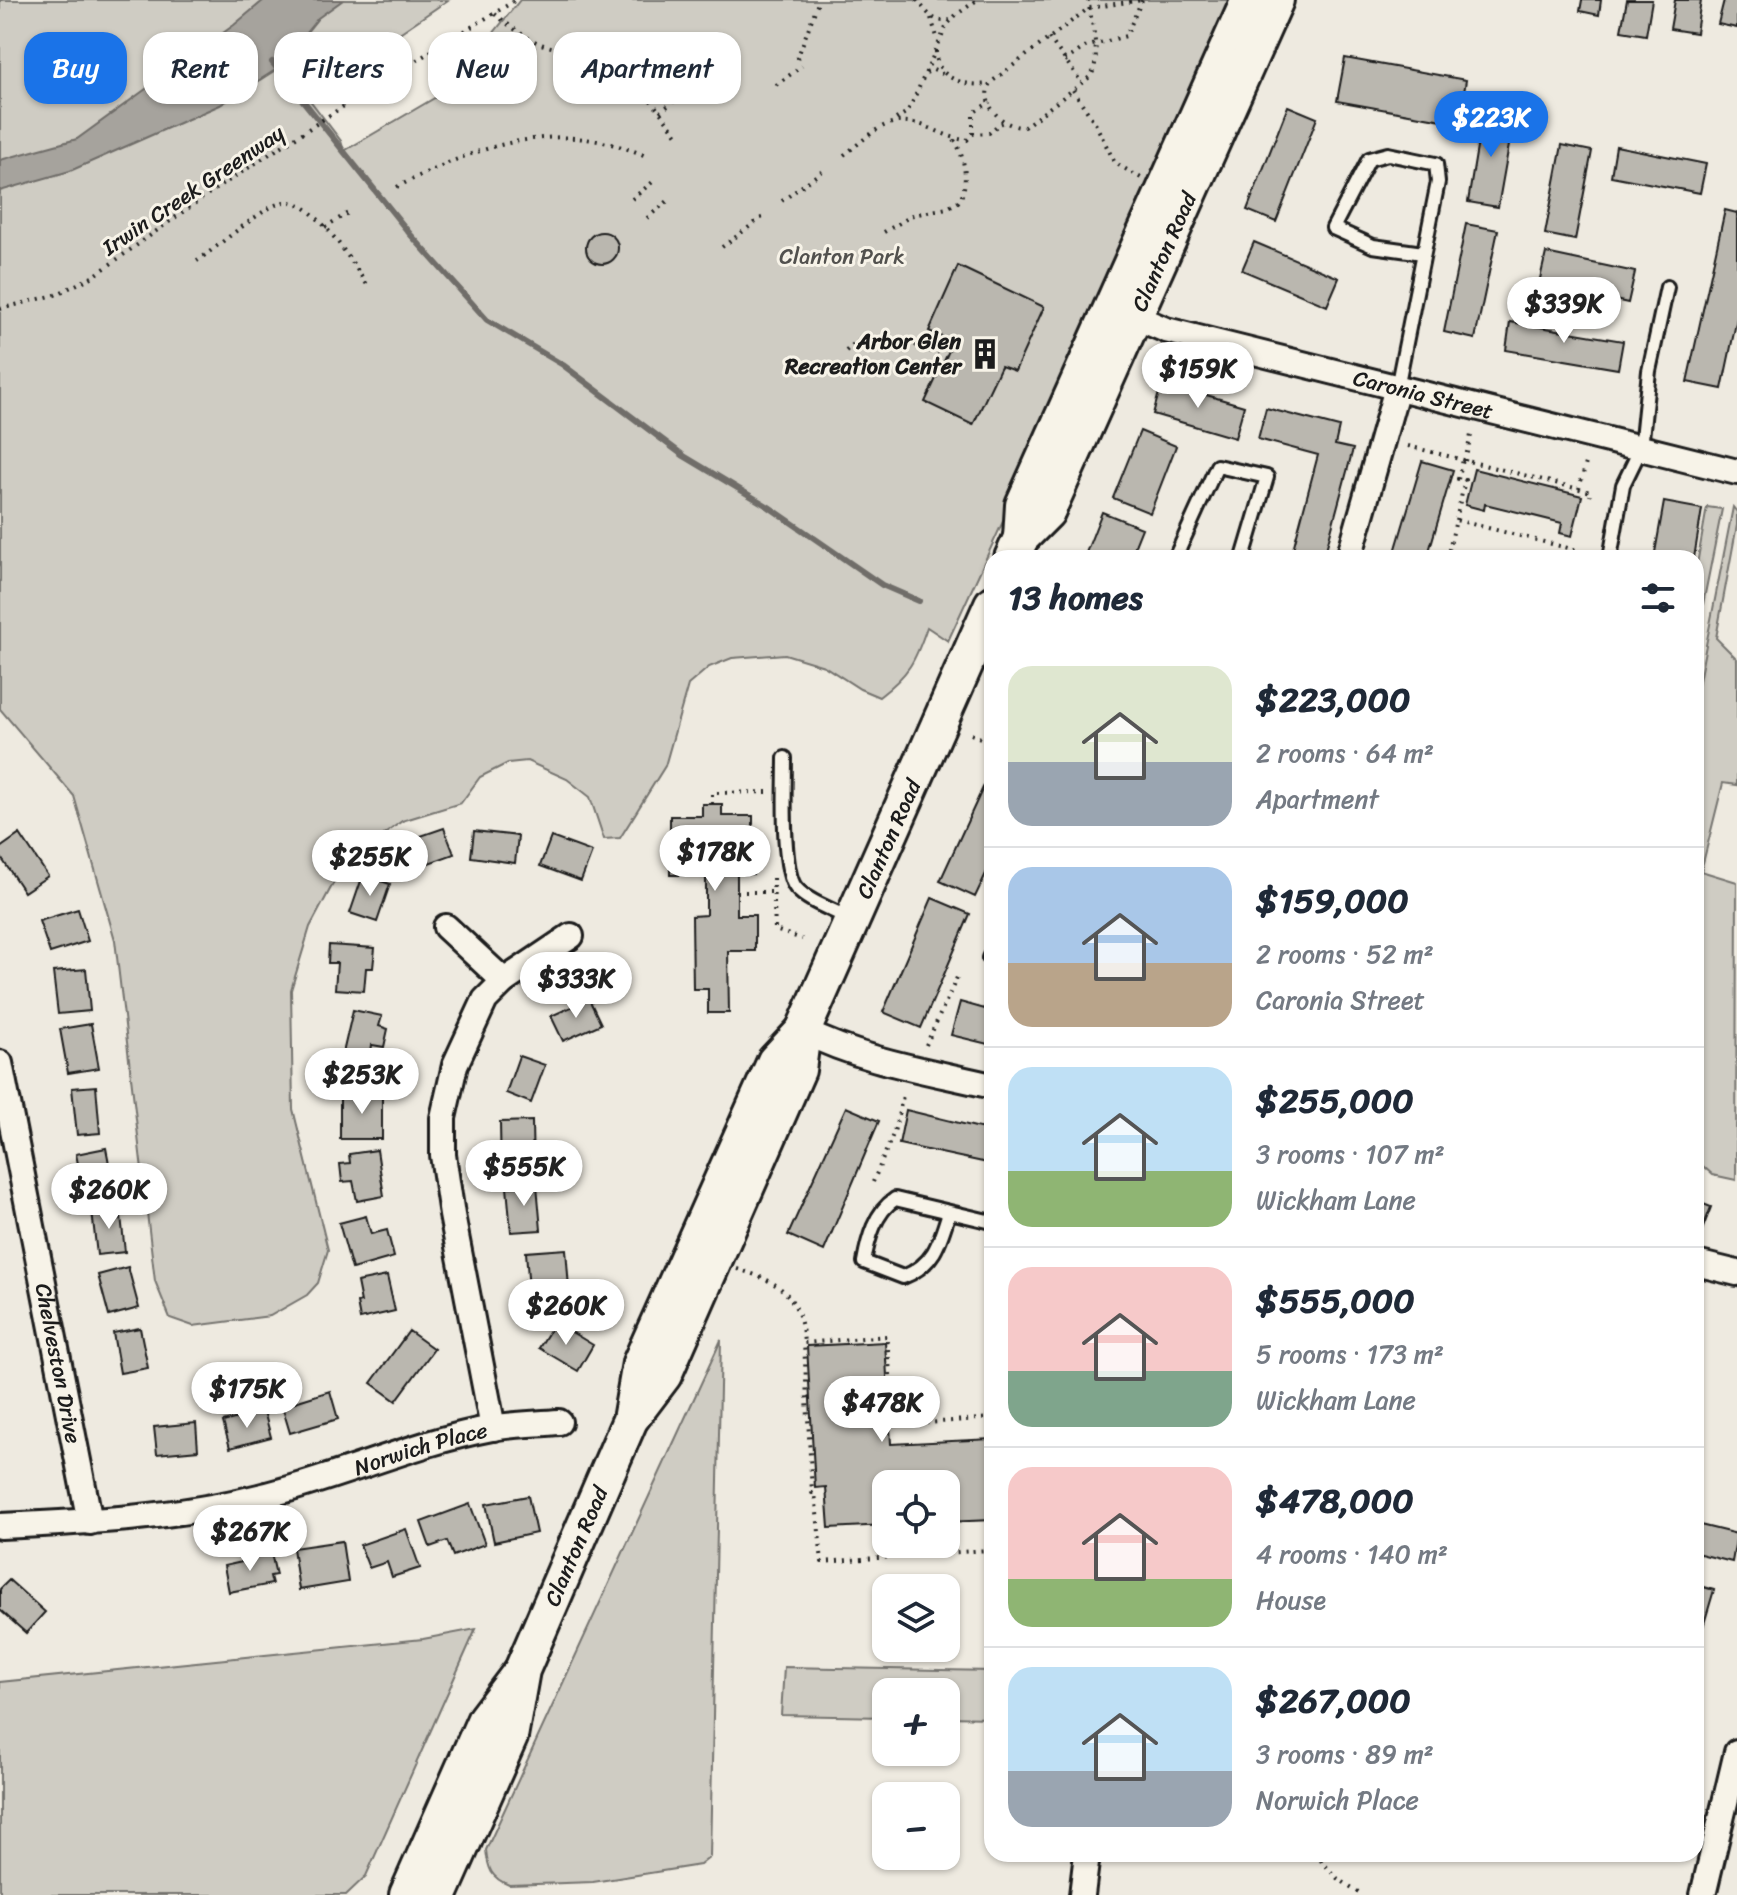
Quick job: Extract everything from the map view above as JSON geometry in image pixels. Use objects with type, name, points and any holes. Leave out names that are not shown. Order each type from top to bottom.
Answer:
[{"type":"main road","name":"Clanton Road","points":[[1017,548],[1047,512],[1123,312],[1249,0]]},
{"type":"main road","name":"Clanton Road","points":[[1123,312],[1276,0]]},
{"type":"main road","name":"Clanton Road","points":[[440,1895],[510,1737],[522,1670],[630,1420],[640,1363],[774,1064],[803,1031],[984,622]]},
{"type":"main road","name":"Clanton Road","points":[[407,1895],[485,1719],[522,1670]]},
{"type":"street","name":"Caronia Street","points":[[1123,312],[1166,330],[1737,472]]},
{"type":"street","points":[[1351,550],[1397,388]]},
{"type":"street","points":[[446,927],[504,981]]},
{"type":"street","points":[[493,1428],[452,1215],[443,1155],[443,1118],[455,1065],[485,1000],[504,981],[571,936]]},
{"type":"street","points":[[803,1031],[832,1046],[858,1054],[984,1084]]},
{"type":"street","name":"Chelveston Drive","points":[[0,1063],[90,1522]]},
{"type":"street","points":[[1704,1265],[1737,1273]]},
{"type":"street","name":"Norwich Place","points":[[0,1526],[90,1522],[172,1513],[257,1498],[318,1482],[417,1448],[493,1428],[559,1422]]},
{"type":"street","points":[[1703,1895],[1737,1752]]},
{"type":"street","points":[[1082,1895],[1086,1862]]},
{"type":"lane","points":[[1397,388],[1438,182],[1436,164],[1388,154],[1369,159],[1333,228],[1373,246],[1423,253]]},
{"type":"lane","points":[[1611,550],[1623,485],[1641,448],[1649,371],[1667,287]]},
{"type":"lane","points":[[1179,550],[1217,466],[1267,477],[1250,550]]},
{"type":"lane","points":[[785,758],[786,853],[790,879],[797,889],[853,920]]},
{"type":"lane","points":[[949,1212],[939,1246],[919,1271],[903,1277],[864,1262],[868,1239],[884,1206],[895,1199],[984,1220]]},
{"type":"path","name":"Irwin Creek Greenway","points":[[0,309],[55,295],[94,276],[168,222],[408,65],[516,0]]},
{"type":"path","points":[[797,59],[819,0]]},
{"type":"path","points":[[917,0],[935,26],[936,60],[946,75]]},
{"type":"path","points":[[844,155],[907,112],[937,45],[952,20],[977,0]]},
{"type":"path","points":[[988,86],[992,109],[1001,121],[1024,127],[1082,83],[1094,72],[1096,65],[1088,0]]},
{"type":"path","points":[[926,74],[933,70],[956,81],[988,86],[1089,8],[1142,0]]},
{"type":"path","points":[[1065,61],[1094,45],[1126,36],[1142,0]]},
{"type":"path","points":[[495,14],[536,42],[553,46]]},
{"type":"path","points":[[930,16],[938,21],[952,20]]},
{"type":"path","points":[[1049,38],[1082,83]]},
{"type":"path","points":[[776,85],[802,66]]},
{"type":"path","points":[[1073,90],[1095,123],[1115,163],[1141,178]]},
{"type":"path","points":[[973,134],[973,116],[990,102]]},
{"type":"path","points":[[654,104],[680,138]]},
{"type":"path","points":[[660,112],[670,104]]},
{"type":"path","points":[[985,107],[992,109]]},
{"type":"path","points":[[895,121],[917,123],[967,140]]},
{"type":"path","points":[[961,151],[973,134],[989,133],[1001,121]]},
{"type":"path","points":[[397,187],[496,144],[538,137],[577,139],[646,156]]},
{"type":"path","points":[[884,232],[913,215],[947,208],[958,202],[965,187],[961,151],[951,137]]},
{"type":"path","points":[[782,201],[825,169]]},
{"type":"path","points":[[632,199],[655,180]]},
{"type":"path","points":[[647,218],[669,200]]},
{"type":"path","points":[[197,261],[283,202],[303,207],[325,227],[368,286]]},
{"type":"path","points":[[325,227],[348,213]]},
{"type":"path","points":[[722,247],[764,216]]},
{"type":"path","points":[[846,351],[858,340]]},
{"type":"path","points":[[915,345],[938,354]]},
{"type":"path","points":[[1449,550],[1465,480],[1458,479],[1471,435]]},
{"type":"path","points":[[1408,446],[1591,492],[1590,496]]},
{"type":"path","points":[[1579,489],[1586,463]]},
{"type":"path","points":[[1456,520],[1576,550]]},
{"type":"path","points":[[971,734],[984,740]]},
{"type":"path","points":[[712,804],[712,793],[771,792]]},
{"type":"path","points":[[773,864],[775,930],[802,939]]},
{"type":"path","points":[[737,892],[774,892]]},
{"type":"path","points":[[926,1045],[959,973]]},
{"type":"path","points":[[873,1182],[894,1132],[904,1092]]},
{"type":"path","points":[[733,1268],[772,1283],[800,1311],[812,1493],[815,1493],[822,1562],[984,1550]]},
{"type":"path","points":[[804,1343],[887,1336],[892,1399],[905,1399],[914,1408],[914,1424],[984,1419]]},
{"type":"path","points":[[1322,1862],[1337,1878],[1363,1895]]},
{"type":"green space","name":"Clanton Park","points":[[0,0],[448,0],[401,32],[274,32],[274,104],[313,104],[341,141],[344,151],[428,102],[537,104],[537,32],[494,32],[520,0],[1234,0],[1075,365],[990,550],[984,550],[984,563],[948,641],[927,627],[910,666],[879,697],[824,666],[785,654],[732,658],[709,667],[688,685],[665,766],[620,838],[604,839],[590,797],[567,779],[527,761],[508,763],[480,777],[461,803],[402,821],[342,867],[310,927],[291,990],[293,1109],[328,1250],[318,1283],[307,1295],[270,1316],[193,1326],[170,1318],[155,1281],[115,940],[74,796],[0,709]]},
{"type":"green space","points":[[1707,507],[1722,509],[1704,599],[1704,550],[1699,550]]},
{"type":"green space","points":[[1733,507],[1737,512],[1737,525],[1716,638],[1737,659],[1737,785],[1723,783],[1704,859],[1704,655]]},
{"type":"green space","points":[[1704,872],[1737,882],[1736,1180],[1713,1175],[1704,1167]]},
{"type":"green space","points":[[721,1340],[710,1857],[700,1865],[593,1882],[509,1885],[492,1872],[486,1850]]},
{"type":"green space","points":[[476,1629],[366,1876],[346,1895],[0,1895],[0,1682],[423,1639]]},
{"type":"green space","points":[[784,1667],[984,1671],[984,1718],[960,1717],[960,1678],[872,1678],[872,1717],[781,1715]]},
{"type":"shaded area","points":[[264,0],[343,0],[318,18],[307,32],[274,32],[274,71],[258,81],[258,32],[224,32]]},
{"type":"shaded area","points":[[143,91],[143,104],[222,104],[70,171],[0,191],[0,160],[77,139]]},
{"type":"building","points":[[1582,0],[1601,0],[1599,15],[1580,11]]},
{"type":"building","points":[[1627,0],[1652,0],[1646,35],[1621,31]]},
{"type":"building","points":[[1675,0],[1701,0],[1696,33],[1670,29]]},
{"type":"building","points":[[1724,0],[1737,0],[1737,28],[1718,24]]},
{"type":"building","points":[[1345,58],[1466,80],[1459,123],[1337,101]]},
{"type":"building","points":[[1288,106],[1317,118],[1276,222],[1247,210]]},
{"type":"building","points":[[1483,111],[1514,117],[1498,207],[1468,202]]},
{"type":"building","points":[[1562,145],[1592,151],[1575,240],[1545,234]]},
{"type":"building","points":[[1616,146],[1706,164],[1700,193],[1611,176]]},
{"type":"building","points":[[1725,210],[1737,213],[1737,318],[1722,389],[1687,382]]},
{"type":"building","points":[[1466,224],[1498,230],[1475,339],[1444,332]]},
{"type":"building","points":[[602,232],[613,237],[618,248],[613,259],[602,264],[591,259],[586,248],[591,237]]},
{"type":"building","points":[[1254,242],[1339,278],[1327,306],[1242,270]]},
{"type":"building","points":[[1546,253],[1635,272],[1628,303],[1539,283]]},
{"type":"building","name":"Arbor Glen Recreation Center","points":[[958,266],[1044,307],[1015,371],[1001,366],[973,425],[925,402],[953,342],[929,331]]},
{"type":"building","points":[[1510,322],[1623,341],[1618,369],[1506,350]]},
{"type":"building","points":[[1162,382],[1244,406],[1235,438],[1153,414]]},
{"type":"building","points":[[1266,408],[1339,427],[1335,445],[1353,449],[1326,550],[1293,549],[1318,455],[1258,439]]},
{"type":"building","points":[[1140,431],[1176,446],[1150,513],[1113,498]]},
{"type":"building","points":[[1422,461],[1453,470],[1429,550],[1396,550]]},
{"type":"building","points":[[1474,469],[1582,496],[1572,536],[1560,533],[1562,523],[1485,504],[1484,510],[1465,505]]},
{"type":"building","points":[[1664,502],[1702,509],[1695,550],[1655,550]]},
{"type":"building","points":[[1102,512],[1142,528],[1133,550],[1087,550]]},
{"type":"building","points":[[984,785],[984,878],[975,897],[940,881]]},
{"type":"building","points":[[702,804],[722,804],[722,816],[753,816],[753,874],[737,874],[737,915],[755,915],[755,951],[728,951],[729,1013],[708,1013],[708,989],[693,989],[692,916],[706,915],[706,875],[670,875],[670,816],[702,816]]},
{"type":"building","points":[[444,828],[454,854],[415,868],[406,841]]},
{"type":"building","points":[[474,831],[518,836],[515,863],[471,857]]},
{"type":"building","points":[[20,834],[48,876],[24,892],[0,856],[0,848]]},
{"type":"building","points":[[551,837],[592,852],[581,881],[540,866]]},
{"type":"building","points":[[363,875],[390,884],[377,922],[350,913]]},
{"type":"building","points":[[932,898],[970,914],[921,1028],[883,1012]]},
{"type":"building","points":[[78,909],[88,941],[50,953],[39,921]]},
{"type":"building","points":[[329,945],[375,948],[373,968],[366,968],[364,991],[335,989],[337,963],[328,963]]},
{"type":"building","points":[[86,969],[90,1011],[58,1014],[53,972]]},
{"type":"building","points":[[589,999],[601,1024],[563,1041],[551,1016]]},
{"type":"building","points":[[960,1002],[984,1009],[984,1043],[951,1035]]},
{"type":"building","points":[[353,1010],[382,1016],[379,1026],[388,1029],[384,1047],[372,1045],[370,1058],[343,1053]]},
{"type":"building","points":[[91,1024],[99,1068],[68,1073],[60,1029]]},
{"type":"building","points":[[519,1056],[545,1065],[531,1103],[506,1093]]},
{"type":"building","points":[[96,1086],[100,1133],[77,1135],[72,1088]]},
{"type":"building","points":[[360,1089],[382,1089],[382,1139],[340,1139],[340,1098],[359,1098]]},
{"type":"building","points":[[846,1107],[879,1121],[824,1251],[788,1235]]},
{"type":"building","points":[[906,1110],[984,1129],[984,1162],[899,1144]]},
{"type":"building","points":[[532,1121],[533,1174],[501,1175],[500,1122]]},
{"type":"building","points":[[106,1148],[114,1189],[84,1194],[76,1154]]},
{"type":"building","points":[[377,1150],[384,1196],[357,1201],[353,1181],[342,1182],[340,1164],[350,1163],[349,1154]]},
{"type":"building","points":[[537,1185],[541,1230],[511,1232],[507,1187]]},
{"type":"building","points":[[1704,1204],[1711,1207],[1704,1225]]},
{"type":"building","points":[[120,1207],[125,1252],[97,1255],[92,1211]]},
{"type":"building","points":[[366,1216],[371,1234],[387,1230],[394,1257],[352,1269],[339,1223]]},
{"type":"building","points":[[566,1249],[569,1288],[529,1290],[526,1252]]},
{"type":"building","points":[[128,1267],[139,1308],[109,1316],[98,1275]]},
{"type":"building","points":[[387,1276],[395,1311],[360,1319],[357,1282]]},
{"type":"building","points":[[555,1322],[593,1345],[578,1371],[539,1348]]},
{"type":"building","points":[[140,1328],[148,1368],[120,1373],[113,1333]]},
{"type":"building","points":[[409,1331],[434,1349],[396,1401],[371,1383]]},
{"type":"building","points":[[885,1342],[891,1444],[984,1439],[984,1520],[960,1521],[960,1470],[872,1470],[872,1526],[829,1528],[826,1487],[815,1488],[807,1346]]},
{"type":"building","points":[[330,1391],[338,1419],[290,1433],[282,1406]]},
{"type":"building","points":[[264,1411],[271,1437],[230,1448],[223,1422]]},
{"type":"building","points":[[196,1423],[198,1450],[157,1454],[154,1427]]},
{"type":"building","points":[[528,1496],[536,1533],[494,1542],[486,1504]]},
{"type":"building","points":[[470,1504],[485,1544],[453,1556],[447,1541],[430,1547],[421,1522]]},
{"type":"building","points":[[1704,1526],[1737,1534],[1732,1562],[1704,1555]]},
{"type":"building","points":[[406,1529],[420,1568],[392,1577],[387,1562],[369,1568],[360,1545]]},
{"type":"building","points":[[342,1541],[348,1582],[299,1590],[293,1548]]},
{"type":"building","points":[[271,1553],[276,1575],[270,1576],[272,1584],[229,1592],[224,1566]]},
{"type":"building","points":[[9,1580],[45,1612],[26,1633],[0,1610],[0,1589]]},
{"type":"building","points":[[1704,1587],[1714,1590],[1704,1624]]},
{"type":"waterway","points":[[272,62],[410,234],[487,320],[563,365],[684,456],[769,507],[882,585],[919,601]]},
{"type":"place","name":"Arbor Glen Recreation Center","points":[[985,354]]}]
